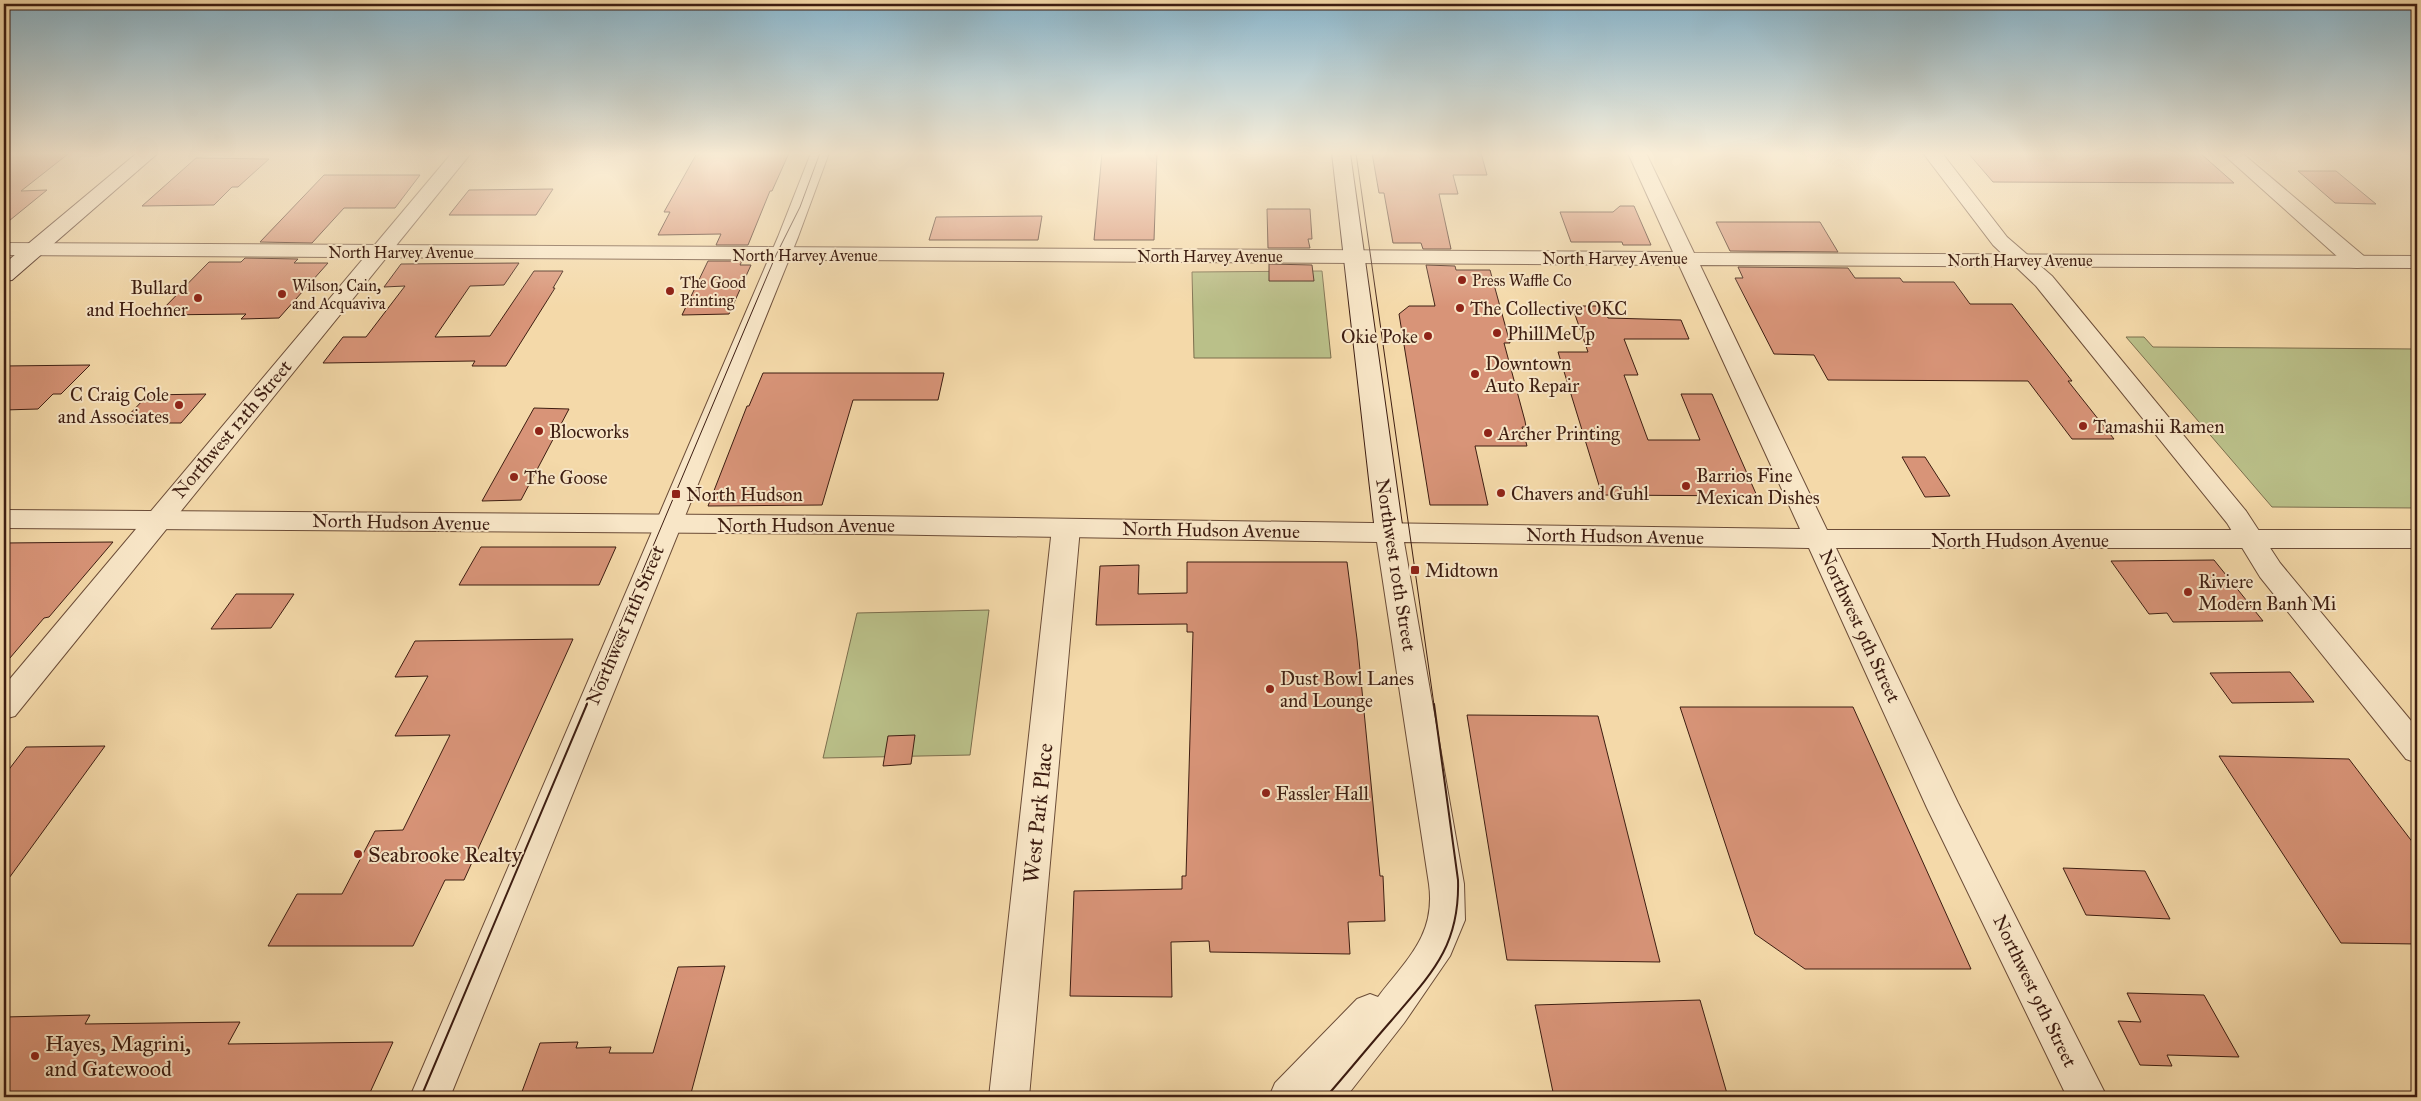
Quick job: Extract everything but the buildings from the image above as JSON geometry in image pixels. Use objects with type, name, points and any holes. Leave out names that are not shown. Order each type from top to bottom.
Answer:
[{"type":"street","points":[[4,275],[88,204]]},
{"type":"street","name":"Northwest 12th Street","points":[[4,707],[419,204]]},
{"type":"street","name":"Northwest 11th Street","points":[[430,1097],[800,204]]},
{"type":"street","name":"Northwest 10th Street","points":[[1321,1097],[1383,1022],[1421,969],[1442,934],[1447,919],[1447,888],[1389,532],[1347,204]]},
{"type":"street","name":"Northwest 9th Street","points":[[1661,204],[1944,808],[2087,1097]]},
{"type":"street","points":[[1972,204],[2000,241],[2044,281],[2237,517],[2282,585],[2417,750]]},
{"type":"street","points":[[2290,204],[2357,262]]},
{"type":"street","name":"North Harvey Avenue","points":[[4,249],[780,255],[2417,262]]},
{"type":"street","name":"North Hudson Avenue","points":[[4,519],[1066,528],[1819,539],[2417,539]]},
{"type":"street","name":"West Park Place","points":[[1009,1097],[1066,528]]},
{"type":"street","name":"Northwest 10th Street","points":[[1289,1097],[1368,1014],[1421,969]]},
{"type":"green space","points":[[1322,271],[1331,358],[1194,358],[1192,272]]},
{"type":"green space","points":[[2126,337],[2144,337],[2153,347],[2417,349],[2417,508],[2272,507]]},
{"type":"green space","points":[[989,610],[970,755],[823,758],[857,613]]},
{"type":"tram line","points":[[586,705],[776,255],[801,204]]},
{"type":"tram line","points":[[1363,204],[1434,705]]},
{"type":"tram line","points":[[421,1097],[587,704]]},
{"type":"tram line","points":[[1326,1097],[1431,973],[1441,957],[1454,923],[1458,880],[1434,704]]},
{"type":"place","name":"Press Waffle Co","points":[[1462,280]]},
{"type":"place","name":"The Good Printing","points":[[670,291]]},
{"type":"place","name":"Wilson, Cain, and Acquaviva","points":[[282,294]]},
{"type":"place","name":"Bullard and Hoehner","points":[[198,298]]},
{"type":"place","name":"The Collective OKC","points":[[1460,308]]},
{"type":"place","name":"PhillMeUp","points":[[1497,333]]},
{"type":"place","name":"Okie Poke","points":[[1428,336]]},
{"type":"place","name":"Downtown Auto Repair","points":[[1475,374]]},
{"type":"place","name":"C Craig Cole and Associates","points":[[179,405]]},
{"type":"place","name":"Tamashii Ramen","points":[[2083,426]]},
{"type":"place","name":"Blocworks","points":[[539,431]]},
{"type":"place","name":"Archer Printing","points":[[1488,433]]},
{"type":"place","name":"The Goose","points":[[514,477]]},
{"type":"place","name":"Barrios Fine Mexican Dishes","points":[[1686,486]]},
{"type":"place","name":"Chavers and Guhl","points":[[1501,493]]},
{"type":"place","name":"North Hudson","points":[[676,494]]},
{"type":"place","name":"Midtown","points":[[1415,570]]},
{"type":"place","name":"Riviere Modern Banh Mi","points":[[2188,592]]},
{"type":"place","name":"Dust Bowl Lanes and Lounge","points":[[1270,689]]},
{"type":"place","name":"Fassler Hall","points":[[1266,793]]},
{"type":"place","name":"Seabrooke Realty","points":[[358,854]]},
{"type":"place","name":"Hayes, Magrini, and Gatewood","points":[[35,1056]]}]
